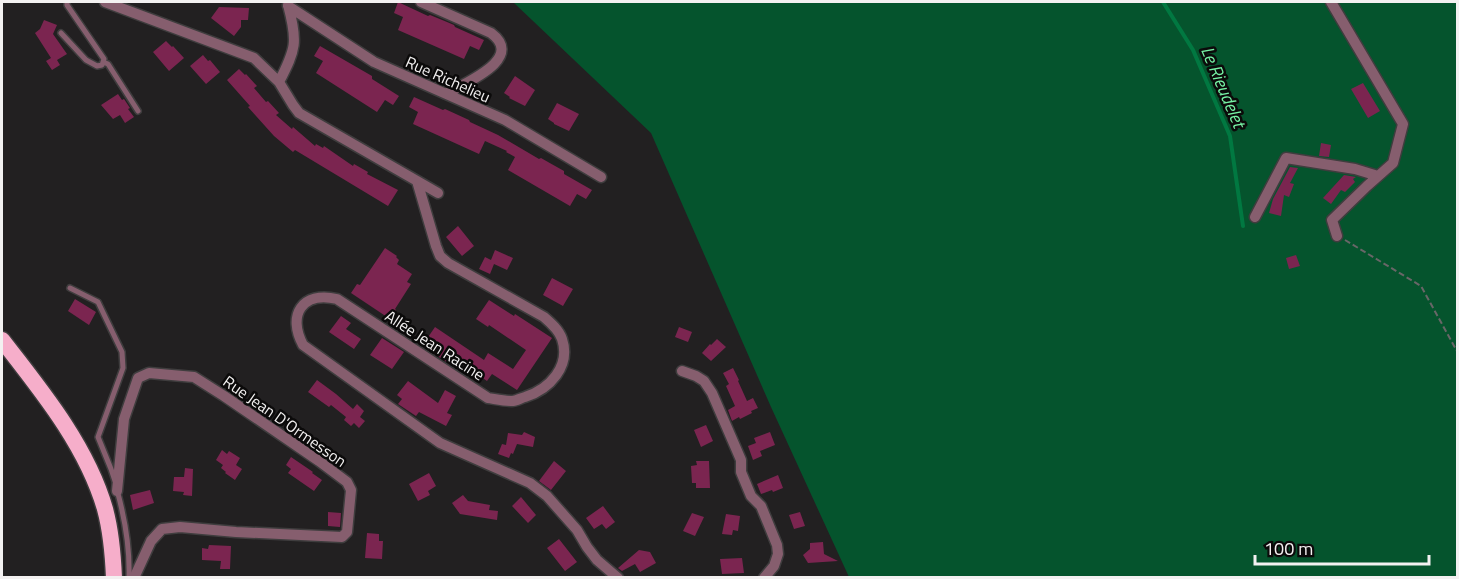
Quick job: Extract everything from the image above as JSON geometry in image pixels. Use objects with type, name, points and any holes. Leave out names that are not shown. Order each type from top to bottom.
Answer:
[{"type":"highway","points":[[2,340],[57,414],[89,466],[105,508],[112,544],[114,578]]},
{"type":"street","points":[[105,2],[254,58],[279,82],[299,113],[438,193]]},
{"type":"street","points":[[421,2],[491,33],[501,45],[501,56],[498,61],[472,80],[446,94]]},
{"type":"street","points":[[1334,3],[1403,124],[1394,163],[1332,220],[1337,236]]},
{"type":"street","points":[[279,82],[292,57],[295,41],[288,4]]},
{"type":"street","name":"Rue Richelieu","points":[[288,4],[374,62],[505,120],[601,177]]},
{"type":"street","points":[[1255,217],[1286,158],[1355,169],[1378,176]]},
{"type":"street","name":"Allée Jean Racine","points":[[417,181],[440,256],[448,263],[544,317],[555,327],[562,339],[564,354],[556,377],[547,386],[533,394],[512,401],[488,398],[337,299],[327,296],[309,300],[298,313],[295,321],[296,330],[303,345],[440,443],[530,483],[547,496],[577,530],[586,547],[597,560],[618,578]]},
{"type":"street","points":[[682,371],[704,381],[712,393],[741,460],[741,472],[751,496],[761,506],[777,545],[778,554],[774,566],[764,578]]},
{"type":"street","name":"Rue Jean D'Ormesson","points":[[117,491],[124,419],[138,378],[150,373],[194,377],[319,461],[347,482],[351,490],[347,532],[342,537],[180,527],[162,529],[151,541],[134,578]]},
{"type":"lane","points":[[67,2],[104,59],[103,62]]},
{"type":"lane","points":[[61,33],[86,60],[97,66],[102,65],[103,62]]},
{"type":"lane","points":[[103,62],[108,64],[138,111]]},
{"type":"lane","points":[[70,288],[98,302],[122,352],[123,368],[98,437],[111,469],[124,516],[129,578]]},
{"type":"path","points":[[1337,236],[1421,286],[1458,353]]},
{"type":"green space","points":[[513,2],[1457,2],[1457,577],[849,577],[771,407],[651,133]]},
{"type":"building","points":[[398,2],[484,40],[479,50],[470,46],[464,59],[398,30],[403,17],[394,13]]},
{"type":"building","points":[[219,7],[249,8],[248,20],[241,20],[241,27],[234,36],[211,18]]},
{"type":"building","points":[[44,20],[57,25],[53,34],[67,54],[57,60],[60,65],[52,70],[46,61],[51,58],[35,33],[40,29]]},
{"type":"building","points":[[166,41],[184,58],[169,71],[153,52]]},
{"type":"building","points":[[320,46],[372,76],[372,79],[399,96],[393,105],[385,100],[377,112],[316,73],[323,61],[314,56]]},
{"type":"building","points":[[203,55],[220,72],[206,84],[190,66]]},
{"type":"building","points":[[239,69],[257,86],[254,88],[266,102],[268,101],[279,113],[276,115],[292,129],[293,127],[315,146],[316,144],[323,148],[324,146],[353,166],[354,164],[368,172],[367,174],[398,190],[388,206],[295,150],[293,152],[274,136],[227,80]]},
{"type":"building","points":[[515,76],[535,90],[525,106],[504,93]]},
{"type":"building","points":[[1363,83],[1380,111],[1368,118],[1351,89]]},
{"type":"building","points":[[118,94],[122,100],[124,99],[134,117],[125,123],[120,115],[113,119],[101,105]]},
{"type":"building","points":[[414,97],[445,109],[498,135],[564,171],[564,174],[592,190],[586,199],[577,194],[570,206],[508,170],[515,157],[507,151],[485,141],[479,154],[413,124],[418,112],[409,107]]},
{"type":"building","points":[[557,103],[579,114],[569,131],[548,119]]},
{"type":"building","points":[[1321,143],[1331,145],[1329,157],[1319,156]]},
{"type":"building","points":[[1290,167],[1298,168],[1290,183],[1294,184],[1289,197],[1284,195],[1281,216],[1269,213],[1273,199]]},
{"type":"building","points":[[1344,175],[1356,177],[1353,179],[1355,182],[1345,192],[1341,190],[1331,204],[1323,198]]},
{"type":"building","points":[[458,226],[474,246],[462,256],[446,237]]},
{"type":"building","points":[[385,248],[397,256],[399,260],[397,264],[412,274],[407,282],[411,284],[390,319],[351,293],[357,284],[360,285]]},
{"type":"building","points":[[495,250],[513,258],[507,270],[494,264],[490,274],[479,269],[485,257],[491,260]]},
{"type":"building","points":[[1296,255],[1300,266],[1289,269],[1286,258]]},
{"type":"building","points":[[552,278],[573,289],[563,306],[543,295]]},
{"type":"building","points":[[75,299],[96,312],[89,325],[68,311]]},
{"type":"building","points":[[489,300],[552,338],[517,390],[492,374],[487,381],[462,364],[459,370],[422,346],[435,327],[484,360],[488,353],[513,369],[526,350],[476,319]]},
{"type":"building","points":[[341,316],[351,323],[346,329],[361,339],[354,349],[329,332]]},
{"type":"building","points":[[679,327],[692,332],[688,342],[675,337]]},
{"type":"building","points":[[382,338],[404,352],[392,369],[370,355]]},
{"type":"building","points":[[717,339],[726,347],[711,361],[702,353]]},
{"type":"building","points":[[733,368],[747,401],[753,398],[758,408],[732,421],[728,410],[735,406],[726,386],[729,384],[723,373]]},
{"type":"building","points":[[317,380],[353,409],[357,404],[364,411],[360,417],[365,421],[359,428],[354,423],[351,426],[344,420],[346,417],[331,405],[329,407],[308,392]]},
{"type":"building","points":[[408,381],[438,403],[445,390],[456,396],[447,413],[452,415],[446,426],[419,412],[416,416],[398,404],[402,399],[397,395]]},
{"type":"building","points":[[706,425],[713,441],[701,447],[694,430]]},
{"type":"building","points":[[524,432],[535,437],[533,447],[517,444],[509,458],[498,454],[502,444],[506,445],[508,433],[522,435]]},
{"type":"building","points":[[770,432],[775,445],[760,451],[762,456],[753,460],[748,446],[756,443],[754,438]]},
{"type":"building","points":[[222,450],[227,454],[229,451],[240,458],[236,465],[242,469],[235,480],[225,473],[221,468],[223,465],[216,460]]},
{"type":"building","points":[[291,457],[322,480],[314,491],[288,473],[291,469],[286,465]]},
{"type":"building","points":[[554,461],[566,471],[551,490],[539,481]]},
{"type":"building","points":[[696,461],[709,461],[710,488],[696,488],[696,483],[692,483],[691,466],[697,465]]},
{"type":"building","points":[[185,468],[193,469],[192,496],[183,495],[184,492],[173,491],[174,477],[184,477]]},
{"type":"building","points":[[429,473],[436,486],[428,491],[430,495],[418,501],[409,484]]},
{"type":"building","points":[[778,475],[783,488],[761,494],[757,484]]},
{"type":"building","points":[[150,490],[154,503],[133,510],[130,495]]},
{"type":"building","points":[[463,495],[468,501],[490,505],[489,510],[498,511],[497,520],[460,514],[452,503]]},
{"type":"building","points":[[521,497],[536,515],[528,523],[512,506]]},
{"type":"building","points":[[603,506],[615,522],[606,529],[602,524],[594,529],[586,518]]},
{"type":"building","points":[[328,512],[341,513],[340,527],[328,526]]},
{"type":"building","points":[[800,512],[805,526],[794,529],[789,515]]},
{"type":"building","points":[[692,513],[704,517],[695,536],[683,531]]},
{"type":"building","points":[[726,514],[740,516],[738,531],[733,530],[732,535],[722,534]]},
{"type":"building","points":[[367,533],[379,534],[379,541],[383,541],[382,559],[365,558]]},
{"type":"building","points":[[559,539],[577,562],[565,571],[547,548]]},
{"type":"building","points":[[823,542],[824,554],[838,561],[808,563],[803,555],[810,549],[810,543]]},
{"type":"building","points":[[209,545],[231,546],[230,569],[220,569],[221,561],[202,560],[202,548],[208,549]]},
{"type":"building","points":[[639,550],[650,552],[656,563],[640,572],[635,564],[622,571],[618,568]]},
{"type":"building","points":[[742,558],[744,573],[722,574],[720,559]]},
{"type":"waterway","name":"Le Rieudelet","points":[[1163,2],[1193,50],[1230,136],[1243,226]]}]
